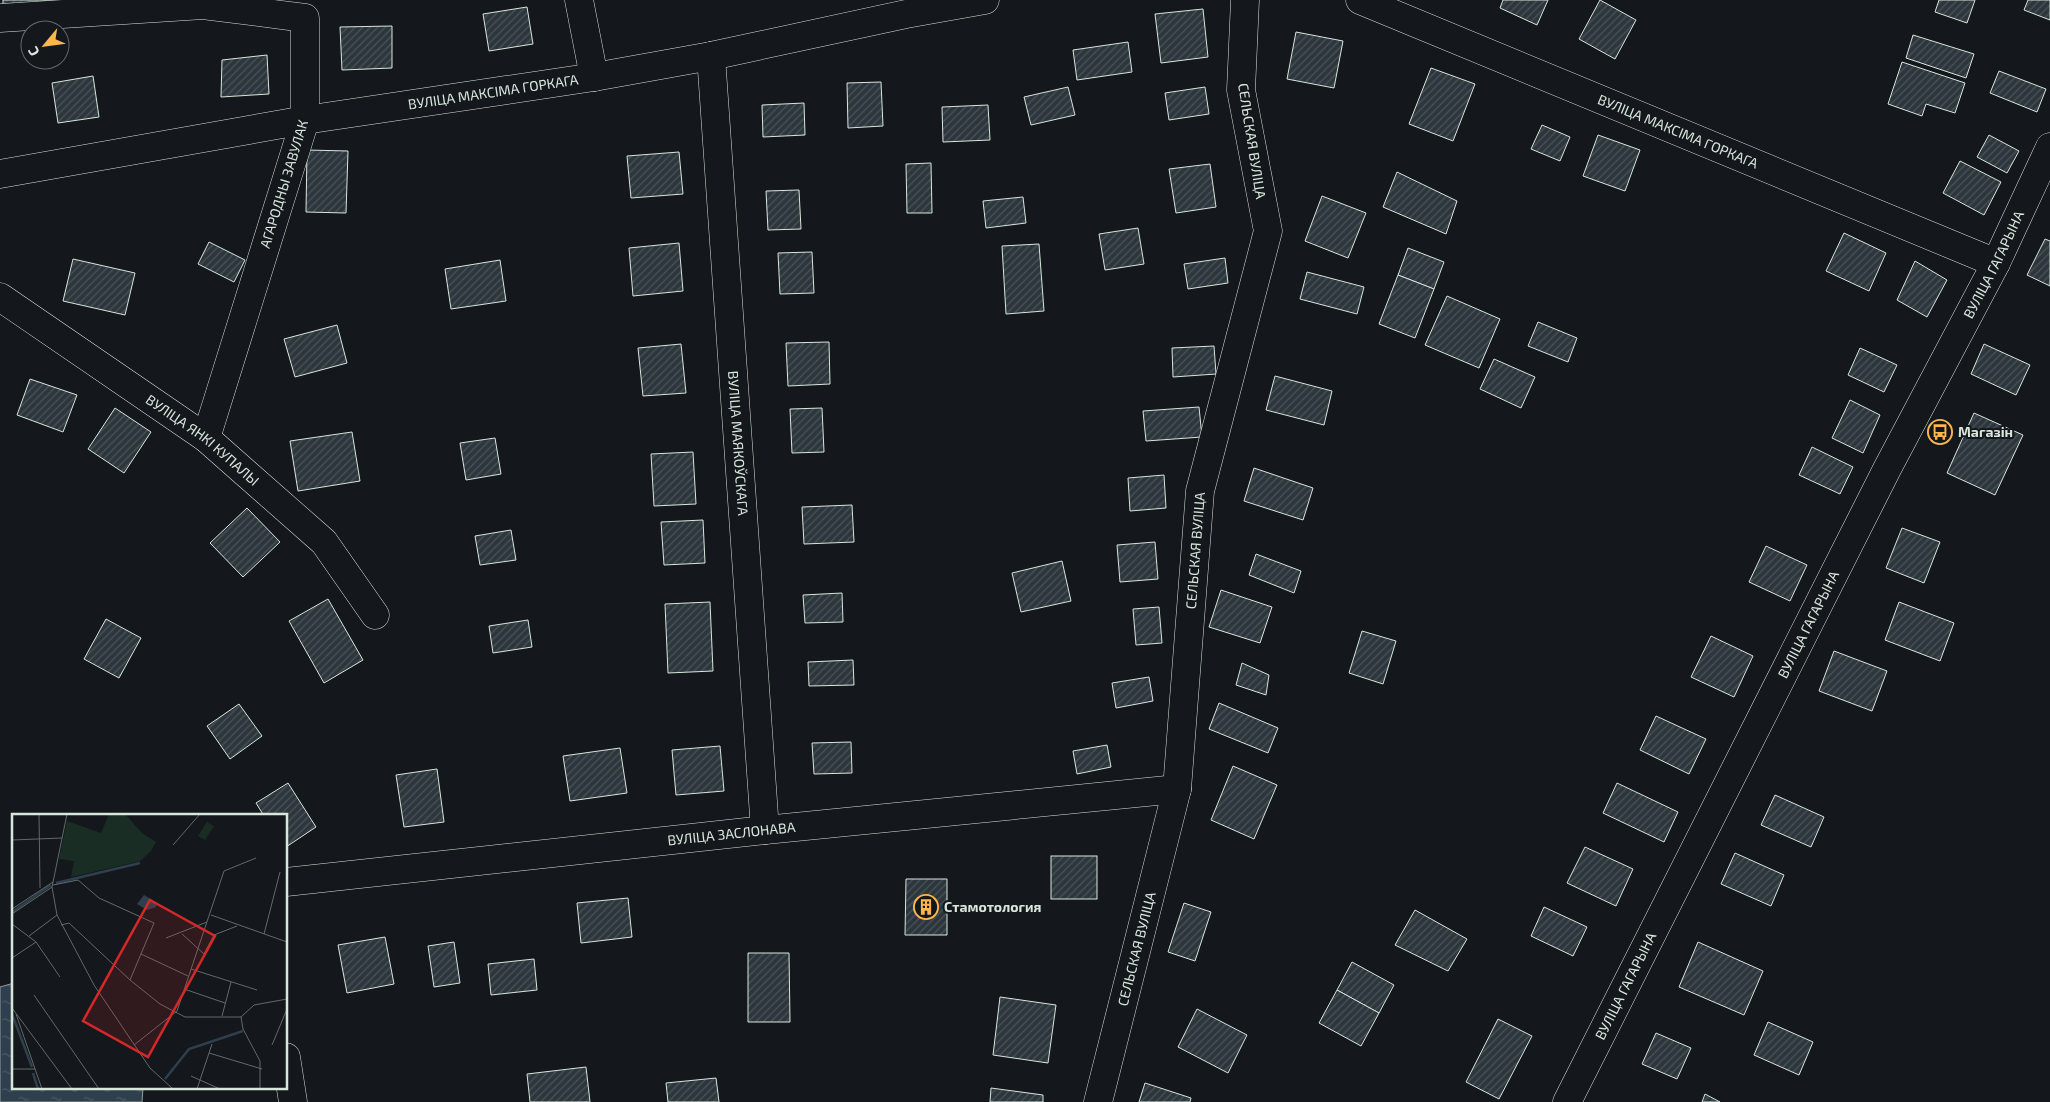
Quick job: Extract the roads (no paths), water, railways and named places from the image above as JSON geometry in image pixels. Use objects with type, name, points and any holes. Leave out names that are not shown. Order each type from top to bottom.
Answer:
[{"type":"street","points":[[579,0],[594,77]]},
{"type":"street","name":"ВУЛІЦА МАКСІМА ГОРКАГА","points":[[0,174],[306,120],[594,77],[710,56],[905,7],[985,0]]},
{"type":"street","name":"СЕЛЬСКАЯ ВУЛІЦА","points":[[1098,1102],[1177,789],[1200,491],[1268,231],[1241,90],[1245,0]]},
{"type":"street","name":"ВУЛІЦА МАКСІМА ГОРКАГА","points":[[1360,0],[1996,263]]},
{"type":"street","name":"АГАРОДНЫ ЗАВУЛАК","points":[[0,18],[203,5],[305,18],[306,120],[206,438]]},
{"type":"street","name":"ВУЛІЦА МАЯКОЎСКАГА","points":[[710,56],[765,830]]},
{"type":"street","name":"ВУЛІЦА ГАГАРЫНА","points":[[1567,1102],[1887,469],[1996,263],[2050,147]]},
{"type":"street","name":"ВУЛІЦА ЯНКІ КУПАЛЫ","points":[[0,297],[206,438],[324,542],[375,615]]},
{"type":"street","name":"ВУЛІЦА ЗАСЛОНАВА","points":[[288,882],[765,830],[1177,789]]},
{"type":"street","points":[[288,1070],[293,1102]]},
{"type":"water","points":[[12,984],[12,1090],[143,1090],[142,1102],[0,1102],[0,987]]},
{"type":"place","name":"Магазін","points":[[1940,432]]},
{"type":"place","name":"Стамотология","points":[[926,907]]}]
